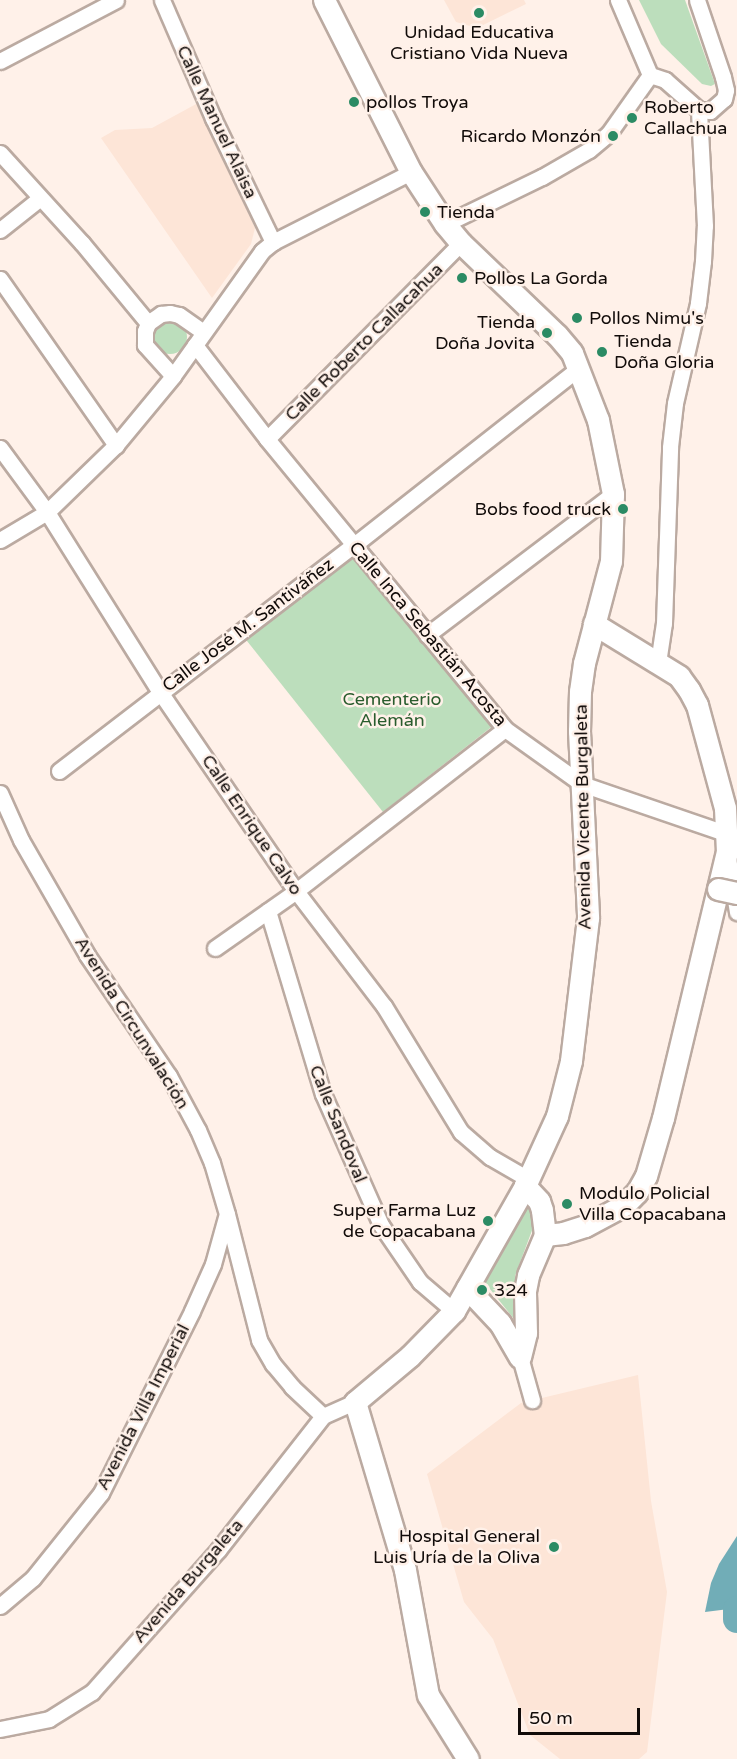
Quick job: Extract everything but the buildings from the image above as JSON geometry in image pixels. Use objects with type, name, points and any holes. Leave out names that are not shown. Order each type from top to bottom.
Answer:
[{"type":"main road","name":"Avenida Vicente Burgaleta","points":[[324,0],[411,172],[445,224],[461,243],[557,335],[572,353],[598,420],[612,494],[611,561],[584,663],[580,691],[588,918],[583,976],[571,1061],[557,1116],[527,1182],[454,1311],[411,1356],[355,1402]]},
{"type":"main road","points":[[544,1235],[563,1233],[605,1216],[624,1205],[637,1192],[646,1176],[727,891],[728,843],[725,808],[697,705],[679,676],[594,624]]},
{"type":"main road","points":[[520,1358],[526,1333],[525,1291],[528,1275],[544,1235],[539,1201],[527,1182]]},
{"type":"main road","points":[[467,1288],[500,1323],[520,1358]]},
{"type":"main road","points":[[355,1402],[405,1570],[428,1695],[468,1759]]},
{"type":"street","points":[[0,61],[117,0]]},
{"type":"street","name":"Calle Manuel Alaisa","points":[[162,0],[213,118],[273,242]]},
{"type":"street","points":[[618,0],[650,75],[665,80],[699,110],[710,111],[724,99],[726,90],[697,0]]},
{"type":"street","points":[[445,224],[542,177],[589,150],[609,133],[650,75]]},
{"type":"street","points":[[658,663],[664,622],[670,447],[675,403],[698,303],[703,261],[705,226],[699,110]]},
{"type":"street","points":[[0,153],[39,199],[82,243],[148,322],[145,331],[146,345],[173,376]]},
{"type":"street","points":[[0,540],[47,512],[116,446],[173,376],[262,251],[273,242],[411,172]]},
{"type":"street","points":[[0,230],[39,199]]},
{"type":"street","name":"Calle Roberto Callacahua","points":[[267,440],[461,243]]},
{"type":"street","points":[[0,279],[116,446]]},
{"type":"street","name":"Calle Inca Sebastián Acosta","points":[[148,322],[160,314],[179,315],[199,338],[267,440],[505,729],[582,784],[728,843]]},
{"type":"street","name":"Calle José M. Santiváñez","points":[[59,771],[354,545],[579,368]]},
{"type":"street","name":"Calle Enrique Calvo","points":[[0,448],[47,512],[160,692],[296,891],[384,1006],[461,1132],[490,1157],[527,1182]]},
{"type":"street","points":[[427,635],[612,494]]},
{"type":"street","points":[[215,948],[296,891],[505,729]]},
{"type":"street","name":"Avenida Circunvalación","points":[[0,793],[21,840],[87,955],[169,1076],[212,1163],[259,1340],[273,1364],[292,1387],[323,1416]]},
{"type":"street","points":[[728,843],[737,912]]},
{"type":"street","name":"Calle Sandoval","points":[[268,911],[320,1085],[381,1225],[420,1282],[454,1311]]},
{"type":"street","name":"Avenida Villa Imperial","points":[[0,1606],[33,1578],[101,1493],[213,1264],[227,1214]]},
{"type":"street","points":[[520,1358],[532,1400]]},
{"type":"street","name":"Avenida Burgaleta","points":[[0,1729],[49,1719],[92,1692],[218,1550],[323,1416],[355,1402]]},
{"type":"shaded area","name":"Unidad Educativa Cristiano Vida Nueva","points":[[444,0],[524,0],[526,4],[477,28],[456,22]]},
{"type":"shaded area","points":[[198,103],[255,228],[251,244],[212,298],[101,138],[115,130],[152,128]]},
{"type":"shaded area","name":"Hospital General Luis Uría de la Oliva","points":[[638,1375],[651,1501],[667,1592],[647,1752],[639,1759],[560,1759],[530,1735],[493,1639],[464,1602],[427,1474],[521,1403]]},
{"type":"green space","points":[[639,0],[685,0],[715,84],[711,86],[702,84],[661,44]]},
{"type":"green space","points":[[170,320],[182,325],[187,337],[182,349],[170,354],[158,349],[153,337],[158,325]]},
{"type":"green space","name":"Cementerio Alemán","points":[[350,550],[494,725],[383,812],[243,636]]},
{"type":"green space","points":[[528,1204],[537,1217],[515,1276],[518,1324],[482,1279],[522,1206]]},
{"type":"water","points":[[737,1536],[737,1608],[705,1612],[711,1583],[719,1564]]},
{"type":"waterway","points":[[737,1610],[737,1619]]},
{"type":"place","name":"Unidad Educativa Cristiano Vida Nueva","points":[[479,13]]},
{"type":"place","name":"pollos Troya","points":[[354,102]]},
{"type":"place","name":"Roberto Callachua","points":[[632,118]]},
{"type":"place","name":"Ricardo Monzón","points":[[613,136]]},
{"type":"place","name":"Tienda","points":[[425,212]]},
{"type":"place","name":"Pollos La Gorda","points":[[462,278]]},
{"type":"place","name":"Pollos Nimu's","points":[[577,318]]},
{"type":"place","name":"Tienda Doña Jovita","points":[[547,333]]},
{"type":"place","name":"Tienda Doña Gloria","points":[[602,352]]},
{"type":"place","name":"Bobs food truck","points":[[623,509]]},
{"type":"place","name":"Modulo Policial Villa Copacabana","points":[[567,1204]]},
{"type":"place","name":"Super Farma Luz de Copacabana","points":[[488,1221]]},
{"type":"place","name":"324","points":[[482,1290]]},
{"type":"place","name":"Hospital General Luis Uría de la Oliva","points":[[554,1547]]}]
